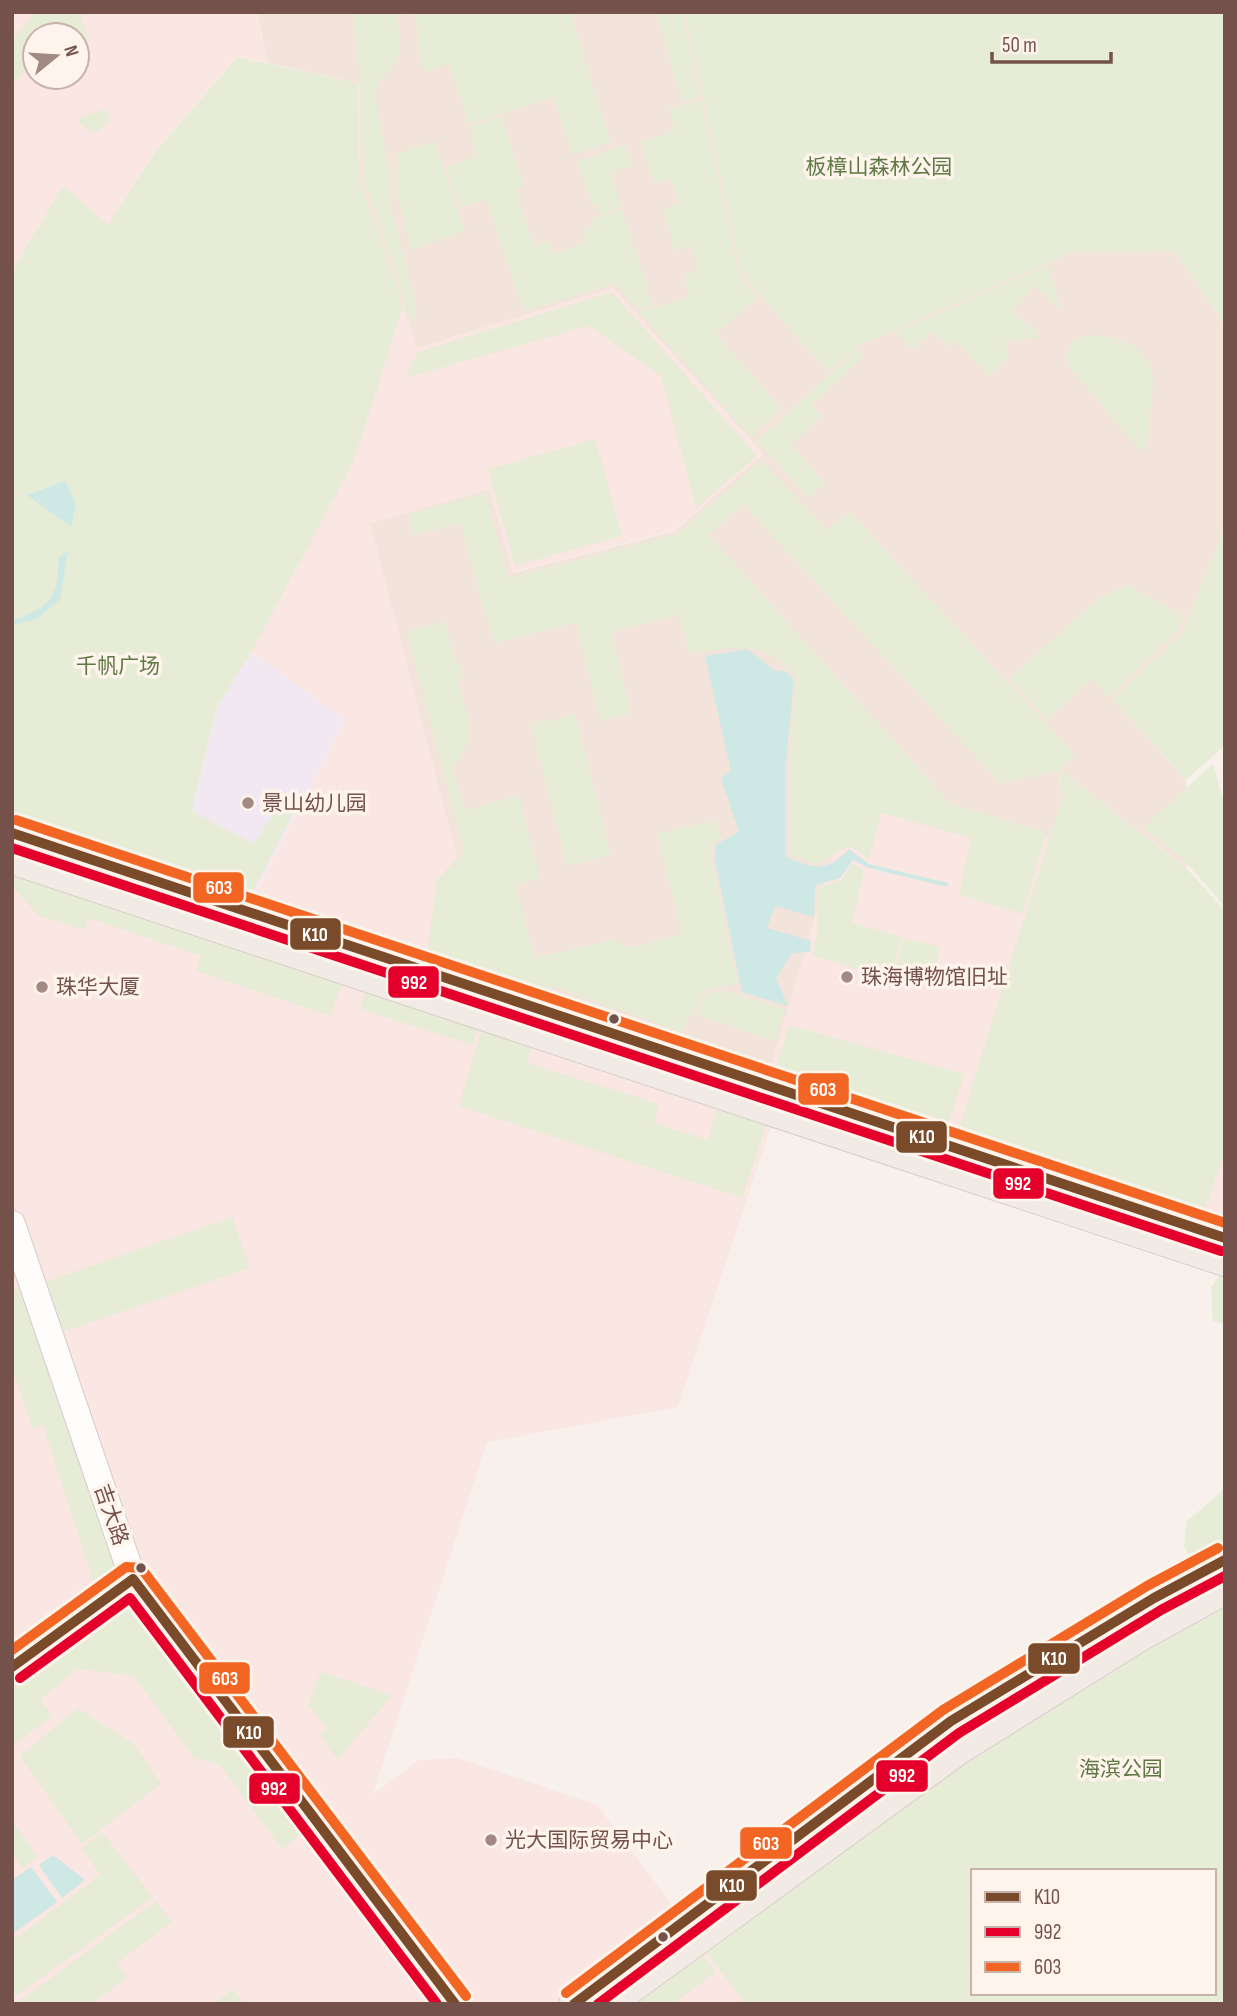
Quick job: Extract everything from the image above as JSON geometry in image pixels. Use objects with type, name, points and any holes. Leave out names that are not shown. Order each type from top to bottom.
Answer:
[{"type":"main road","points":[[12,834],[1225,1238]]},
{"type":"main road","points":[[12,859],[1225,1261]]},
{"type":"main road","points":[[12,869],[49,871]]},
{"type":"main road","name":"吉大路","points":[[12,1224],[133,1579],[455,2004]]},
{"type":"main road","points":[[574,2004],[951,1721],[1154,1598],[1225,1560]]},
{"type":"main road","points":[[609,2004],[959,1749],[1140,1636],[1225,1589]]},
{"type":"street","points":[[12,1667],[133,1579]]},
{"type":"shaded area","points":[[12,12],[256,12],[268,63],[237,56],[155,151],[108,225],[63,185],[12,270]]},
{"type":"shaded area","points":[[257,12],[685,12],[742,274],[828,372],[858,346],[1072,252],[1174,251],[1225,326],[1225,525],[1182,633],[1113,699],[1186,781],[1187,868],[1057,768],[1063,794],[1050,839],[854,786],[766,1084],[492,993],[370,523],[490,489],[513,573],[675,531],[763,454],[613,288],[417,348],[360,180],[359,83],[268,63]]},
{"type":"shaded area","points":[[613,288],[763,455],[675,530],[513,572],[490,489],[370,523],[492,993],[246,911],[345,719],[251,653],[354,461],[403,306],[417,348]]},
{"type":"shaded area","name":"景山幼儿园","points":[[251,653],[345,719],[245,911],[175,887],[216,709]]},
{"type":"shaded area","points":[[853,786],[1050,839],[953,1147],[766,1084]]},
{"type":"shaded area","points":[[12,870],[776,1112],[678,1407],[487,1442],[373,1794],[419,1760],[457,1758],[597,1805],[684,1921],[573,2004],[12,2004]]},
{"type":"shaded area","points":[[1225,1154],[1225,1237],[1198,1228]]},
{"type":"shaded area","points":[[697,1940],[745,2004],[610,2004]]},
{"type":"green space","points":[[35,12],[80,12],[83,21],[28,21]]},
{"type":"green space","points":[[352,12],[397,12],[401,53],[374,91],[389,169],[389,196],[417,312],[412,323],[364,180],[360,79]]},
{"type":"green space","points":[[415,12],[570,12],[611,142],[572,155],[554,97],[469,124],[448,64],[425,72],[419,52]]},
{"type":"green space","points":[[656,12],[682,12],[700,97],[682,102]]},
{"type":"green space","name":"板樟山森林公园","points":[[685,12],[1225,12],[1225,325],[1174,251],[1072,252],[858,346],[828,372],[742,274]]},
{"type":"green space","points":[[21,29],[21,75],[12,85],[12,40]]},
{"type":"green space","name":"千帆广场","points":[[237,57],[358,83],[360,180],[403,306],[354,461],[251,653],[216,709],[192,811],[255,844],[279,803],[294,811],[245,907],[12,833],[12,271],[63,185],[108,225],[155,152]]},
{"type":"green space","points":[[701,100],[739,275],[757,298],[716,334],[782,409],[751,437],[639,312],[690,296],[683,275],[699,269],[691,246],[675,251],[662,209],[679,203],[671,179],[654,184],[641,142],[675,130],[668,109]]},
{"type":"green space","points":[[105,109],[111,120],[94,133],[79,123],[80,118]]},
{"type":"green space","points":[[502,116],[524,186],[516,189],[534,245],[549,241],[554,254],[585,243],[581,231],[594,226],[592,219],[622,210],[653,305],[637,309],[615,284],[524,311],[486,200],[461,208],[446,167],[478,156],[469,127]]},
{"type":"green space","points":[[435,141],[465,231],[411,250],[397,193],[397,153]]},
{"type":"green space","points":[[626,145],[633,165],[610,173],[621,207],[600,215],[597,205],[592,206],[577,161]]},
{"type":"green space","points":[[1048,265],[1062,310],[1034,286],[1013,312],[1037,332],[1037,338],[1006,341],[1008,358],[989,376],[957,341],[949,348],[933,331],[912,351],[896,332]]},
{"type":"green space","points":[[612,292],[757,456],[696,508],[661,376],[589,326],[405,378],[418,352]]},
{"type":"green space","points":[[1084,336],[1125,342],[1143,353],[1149,361],[1153,376],[1152,393],[1148,435],[1141,452],[1067,364],[1067,348],[1077,338]]},
{"type":"green space","points":[[857,349],[864,356],[812,404],[822,416],[791,445],[825,483],[808,498],[757,441]]},
{"type":"green space","points":[[595,439],[622,536],[515,566],[488,469]]},
{"type":"green space","points":[[761,460],[827,530],[849,511],[1075,755],[1060,770],[1187,869],[1225,911],[1225,1153],[1198,1228],[953,1147],[1063,794],[1058,771],[1000,783],[743,504],[709,535],[951,804],[1046,832],[1023,914],[959,895],[971,838],[881,813],[869,859],[850,846],[815,864],[789,854],[789,764],[797,677],[784,665],[772,656],[747,648],[689,654],[679,615],[611,632],[631,713],[600,721],[576,623],[494,644],[460,523],[411,536],[412,513],[485,493],[509,578],[677,534]]},
{"type":"green space","points":[[1225,525],[1225,745],[1186,780],[1113,699],[1182,633]]},
{"type":"green space","points":[[1128,585],[1184,616],[1177,631],[1108,698],[1092,679],[1047,720],[1010,678],[1100,597]]},
{"type":"green space","points":[[445,621],[455,658],[465,677],[457,679],[470,726],[467,745],[452,767],[464,810],[519,795],[540,878],[516,885],[534,958],[614,939],[629,948],[682,934],[657,834],[716,820],[721,838],[713,842],[710,855],[738,983],[705,991],[681,1032],[552,986],[545,1008],[425,967],[437,880],[464,851],[407,631]]},
{"type":"green space","points":[[575,714],[611,855],[567,866],[531,725]]},
{"type":"green space","points":[[1213,764],[1225,806],[1225,906],[1183,859],[1143,828]]},
{"type":"green space","points":[[853,864],[864,870],[852,923],[901,936],[891,978],[812,956],[817,935],[817,888],[841,880]]},
{"type":"green space","points":[[49,876],[346,973],[330,1016],[196,971],[201,956],[89,918],[85,930],[39,916],[12,886],[12,878]]},
{"type":"green space","points":[[903,938],[940,947],[930,989],[893,979]]},
{"type":"green space","points":[[368,984],[480,1019],[473,1045],[360,1009]]},
{"type":"green space","points":[[724,991],[785,1009],[775,1041],[694,1014],[708,993]]},
{"type":"green space","points":[[484,1022],[535,1037],[527,1063],[659,1104],[654,1123],[708,1140],[721,1097],[770,1115],[742,1198],[459,1106]]},
{"type":"green space","points":[[789,1025],[964,1074],[949,1121],[928,1135],[772,1081]]},
{"type":"green space","points":[[232,1217],[250,1268],[62,1332],[45,1282]]},
{"type":"green space","points":[[1221,1273],[1225,1275],[1225,1324],[1213,1321],[1211,1287]]},
{"type":"green space","points":[[26,1286],[126,1577],[98,1597],[43,1425],[32,1429],[12,1367],[12,1291]]},
{"type":"green space","points":[[1225,1489],[1225,1549],[1194,1565],[1184,1546],[1187,1521]]},
{"type":"green space","points":[[131,1585],[315,1823],[282,1849],[220,1765],[194,1758],[134,1676],[77,1669],[40,1700],[53,1716],[12,1745],[12,1673]]},
{"type":"green space","name":"海滨公园","points":[[1225,1589],[1225,2004],[745,2004],[697,1940]]},
{"type":"green space","points":[[321,1672],[392,1695],[338,1760],[320,1735],[326,1728],[308,1705]]},
{"type":"green space","points":[[78,1708],[135,1745],[161,1784],[82,1844],[20,1756]]},
{"type":"green space","points":[[12,1820],[38,1857],[23,1868],[12,1853]]},
{"type":"green space","points":[[102,1832],[153,1897],[12,1999],[12,1935],[16,1938],[100,1875],[82,1848]]},
{"type":"green space","points":[[156,1901],[172,1922],[117,1963],[127,1978],[91,2004],[15,2004]]},
{"type":"green space","points":[[697,1947],[716,1972],[673,2004],[621,2004]]},
{"type":"green space","points":[[233,1989],[244,2004],[213,2004]]},
{"type":"water","points":[[65,481],[76,504],[71,527],[27,495]]},
{"type":"water","points":[[68,552],[60,599],[37,619],[12,625],[12,621],[36,611],[50,599],[56,583],[59,557]]},
{"type":"water","points":[[747,649],[775,671],[785,671],[794,680],[786,763],[786,857],[820,866],[834,862],[849,849],[869,864],[948,883],[947,887],[869,868],[853,860],[840,878],[815,885],[814,917],[775,906],[767,928],[811,941],[810,952],[792,953],[776,978],[788,1006],[742,992],[714,856],[717,844],[739,832],[721,778],[731,771],[705,656]]},
{"type":"water","points":[[53,1855],[85,1880],[62,1898],[39,1865]]},
{"type":"water","points":[[31,1867],[57,1902],[14,1933],[12,1880]]},
{"type":"transit line","name":"603","points":[[16,820],[1225,1223]]},
{"type":"transit line","name":"K10","points":[[12,833],[1225,1238]]},
{"type":"transit line","name":"992","points":[[12,848],[1221,1251]]},
{"type":"transit line","name":"603","points":[[566,1993],[943,1710],[1147,1586],[1218,1548]]},
{"type":"transit line","name":"K10","points":[[574,2004],[951,1721],[1154,1598],[1225,1560]]},
{"type":"transit line","name":"603","points":[[12,1650],[126,1567],[141,1568],[466,1996]]},
{"type":"transit line","name":"992","points":[[598,2004],[959,1733],[1161,1610],[1225,1576]]},
{"type":"transit line","name":"K10","points":[[12,1667],[133,1579],[455,2004]]},
{"type":"transit line","name":"992","points":[[20,1678],[130,1598],[437,2004]]},
{"type":"place","name":"景山幼儿园","points":[[248,803]]},
{"type":"place","name":"珠海博物馆旧址","points":[[847,977]]},
{"type":"place","name":"珠华大厦","points":[[42,987]]},
{"type":"place","name":"光大国际贸易中心","points":[[491,1840]]}]
